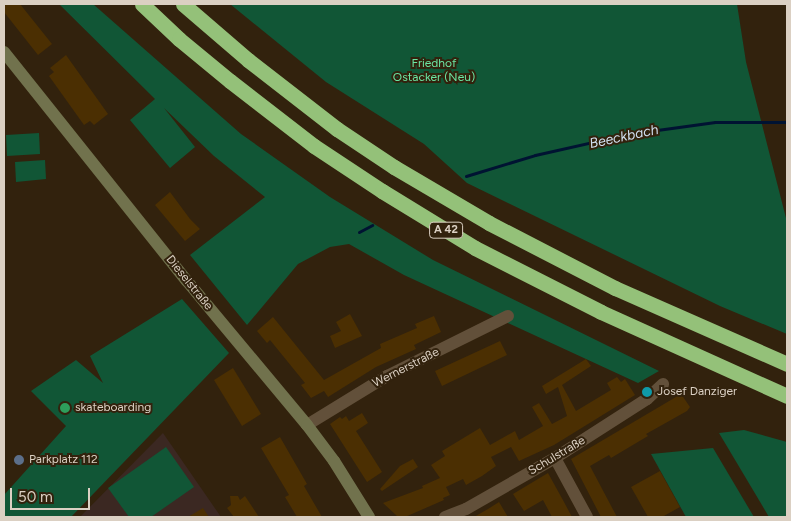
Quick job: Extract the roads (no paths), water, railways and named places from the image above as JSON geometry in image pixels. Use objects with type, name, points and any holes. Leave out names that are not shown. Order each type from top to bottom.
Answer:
[{"type":"highway","name":"A 42","points":[[142,4],[179,39],[245,93],[314,146],[382,192],[475,248],[568,294],[787,396]]},
{"type":"highway","name":"A 42","points":[[183,4],[248,60],[337,129],[394,168],[489,223],[615,288],[787,364]]},
{"type":"street","name":"Dieselstraße","points":[[4,52],[198,294],[307,425],[334,461],[369,517]]},
{"type":"street","name":"Wernerstraße","points":[[307,425],[387,376],[508,316]]},
{"type":"street","name":"Schulstraße","points":[[445,517],[466,509],[555,458],[647,399],[663,384]]},
{"type":"street","points":[[555,458],[587,517]]},
{"type":"waterway","name":"Beeckbach","points":[[466,176],[535,155],[628,134],[715,122],[786,122]]},
{"type":"waterway","name":"Beeckbach","points":[[359,232],[372,225]]},
{"type":"place","name":"Josef Danziger","points":[[647,392]]},
{"type":"place","name":"skateboarding","points":[[65,408]]},
{"type":"place","name":"Parkplatz 112","points":[[19,460]]},
{"type":"park label","name":"Friedhof Ostacker (Neu)","points":[[434,71]]}]
